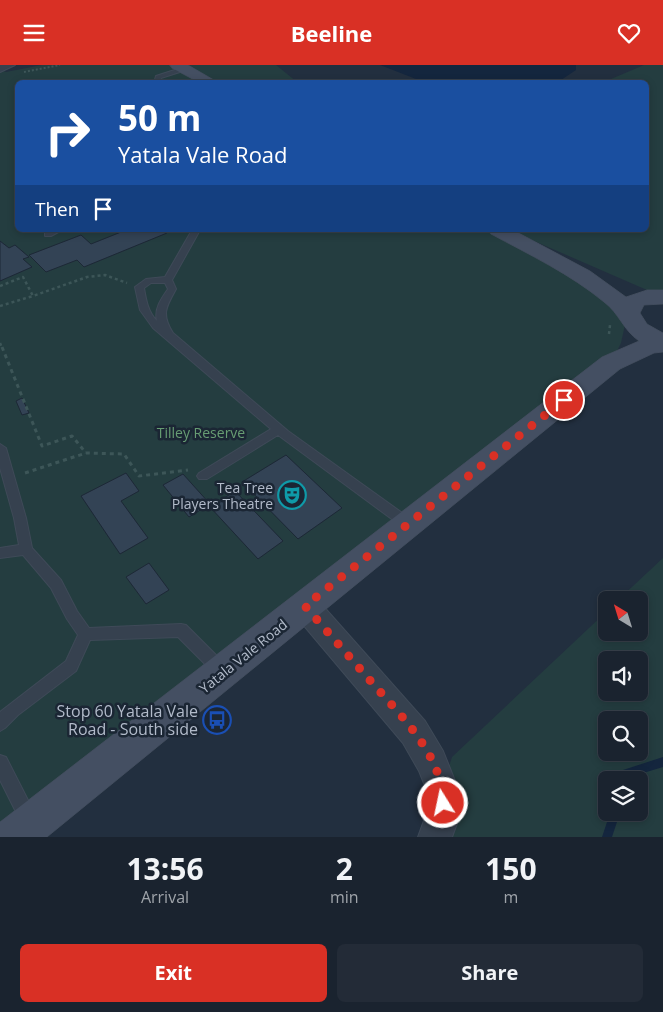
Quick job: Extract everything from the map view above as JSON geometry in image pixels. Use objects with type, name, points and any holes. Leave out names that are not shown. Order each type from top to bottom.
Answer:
[{"type":"main road","points":[[180,67],[206,80]]},
{"type":"main road","points":[[502,232],[572,269],[608,293],[629,316],[641,333],[663,343]]},
{"type":"main road","points":[[572,269],[657,297]]},
{"type":"main road","points":[[629,316],[631,305],[637,300],[657,297]]},
{"type":"main road","name":"Yatala Vale Road","points":[[611,363],[629,316]]},
{"type":"main road","name":"Yatala Vale Road","points":[[23,831],[611,363],[650,346],[663,343]]},
{"type":"street","points":[[0,69],[14,68]]},
{"type":"street","points":[[305,606],[414,732],[432,762],[443,791],[443,815],[435,837]]},
{"type":"lane","points":[[158,80],[158,77],[180,67]]},
{"type":"lane","points":[[48,234],[53,232]]},
{"type":"lane","points":[[168,280],[195,232]]},
{"type":"lane","points":[[168,280],[153,280],[143,283],[139,287],[143,307],[150,322],[169,335],[279,429],[408,524]]},
{"type":"lane","points":[[168,280],[172,289],[160,313],[160,321],[169,335]]},
{"type":"lane","points":[[203,476],[279,429]]},
{"type":"lane","points":[[0,448],[20,518],[26,549],[30,556],[56,584],[72,615],[86,634]]},
{"type":"lane","points":[[0,553],[26,549]]},
{"type":"lane","points":[[86,634],[122,634],[180,630],[194,641],[223,673]]},
{"type":"lane","points":[[0,723],[71,665],[86,634]]},
{"type":"lane","points":[[0,763],[23,831]]},
{"type":"path","points":[[14,68],[60,65]]},
{"type":"path","points":[[0,306],[87,277],[105,275],[139,287]]},
{"type":"path","points":[[0,286],[23,277],[32,296]]},
{"type":"path","points":[[0,343],[42,446],[72,436],[86,453]]},
{"type":"path","points":[[8,478],[86,453],[124,453],[139,476],[184,469],[203,476]]},
{"type":"green space","name":"Tilley Reserve","points":[[42,65],[276,65],[295,80],[15,80],[15,232],[500,232],[628,311],[621,343],[611,363],[0,837],[0,69],[6,72]]},
{"type":"green space","points":[[644,65],[663,65],[663,297],[514,232],[649,232],[649,80],[609,80]]},
{"type":"green space","points":[[663,558],[663,837],[427,837],[452,757],[598,620],[598,641],[648,641],[648,591],[628,591]]},
{"type":"water","points":[[380,65],[576,65],[576,70],[561,80],[416,79]]},
{"type":"building","points":[[121,232],[167,233],[84,267],[77,260],[46,272],[29,255],[81,235],[91,244]]},
{"type":"building","points":[[0,241],[9,248],[15,245],[29,257],[23,259],[32,267],[0,281]]},
{"type":"building","points":[[22,398],[29,413],[22,415],[16,401]]},
{"type":"building","name":"Tea Tree Players Theatre","points":[[286,455],[342,508],[298,539],[242,482]]},
{"type":"building","points":[[126,473],[139,491],[121,501],[148,538],[120,554],[81,496]]},
{"type":"building","points":[[183,474],[210,504],[189,517],[163,485]]},
{"type":"building","points":[[235,491],[283,541],[258,559],[210,507]]},
{"type":"building","points":[[149,563],[169,590],[146,604],[126,577]]},
{"type":"waterway","points":[[633,771],[663,762]]},
{"type":"waterway","points":[[607,837],[612,821]]},
{"type":"place","name":"Tea Tree Players Theatre","points":[[292,495]]},
{"type":"place","name":"Stop 60 Yatala Vale Road - South side","points":[[217,720]]},
{"type":"route","points":[[443,803],[443,791],[432,762],[414,732],[305,606],[564,400]]}]
